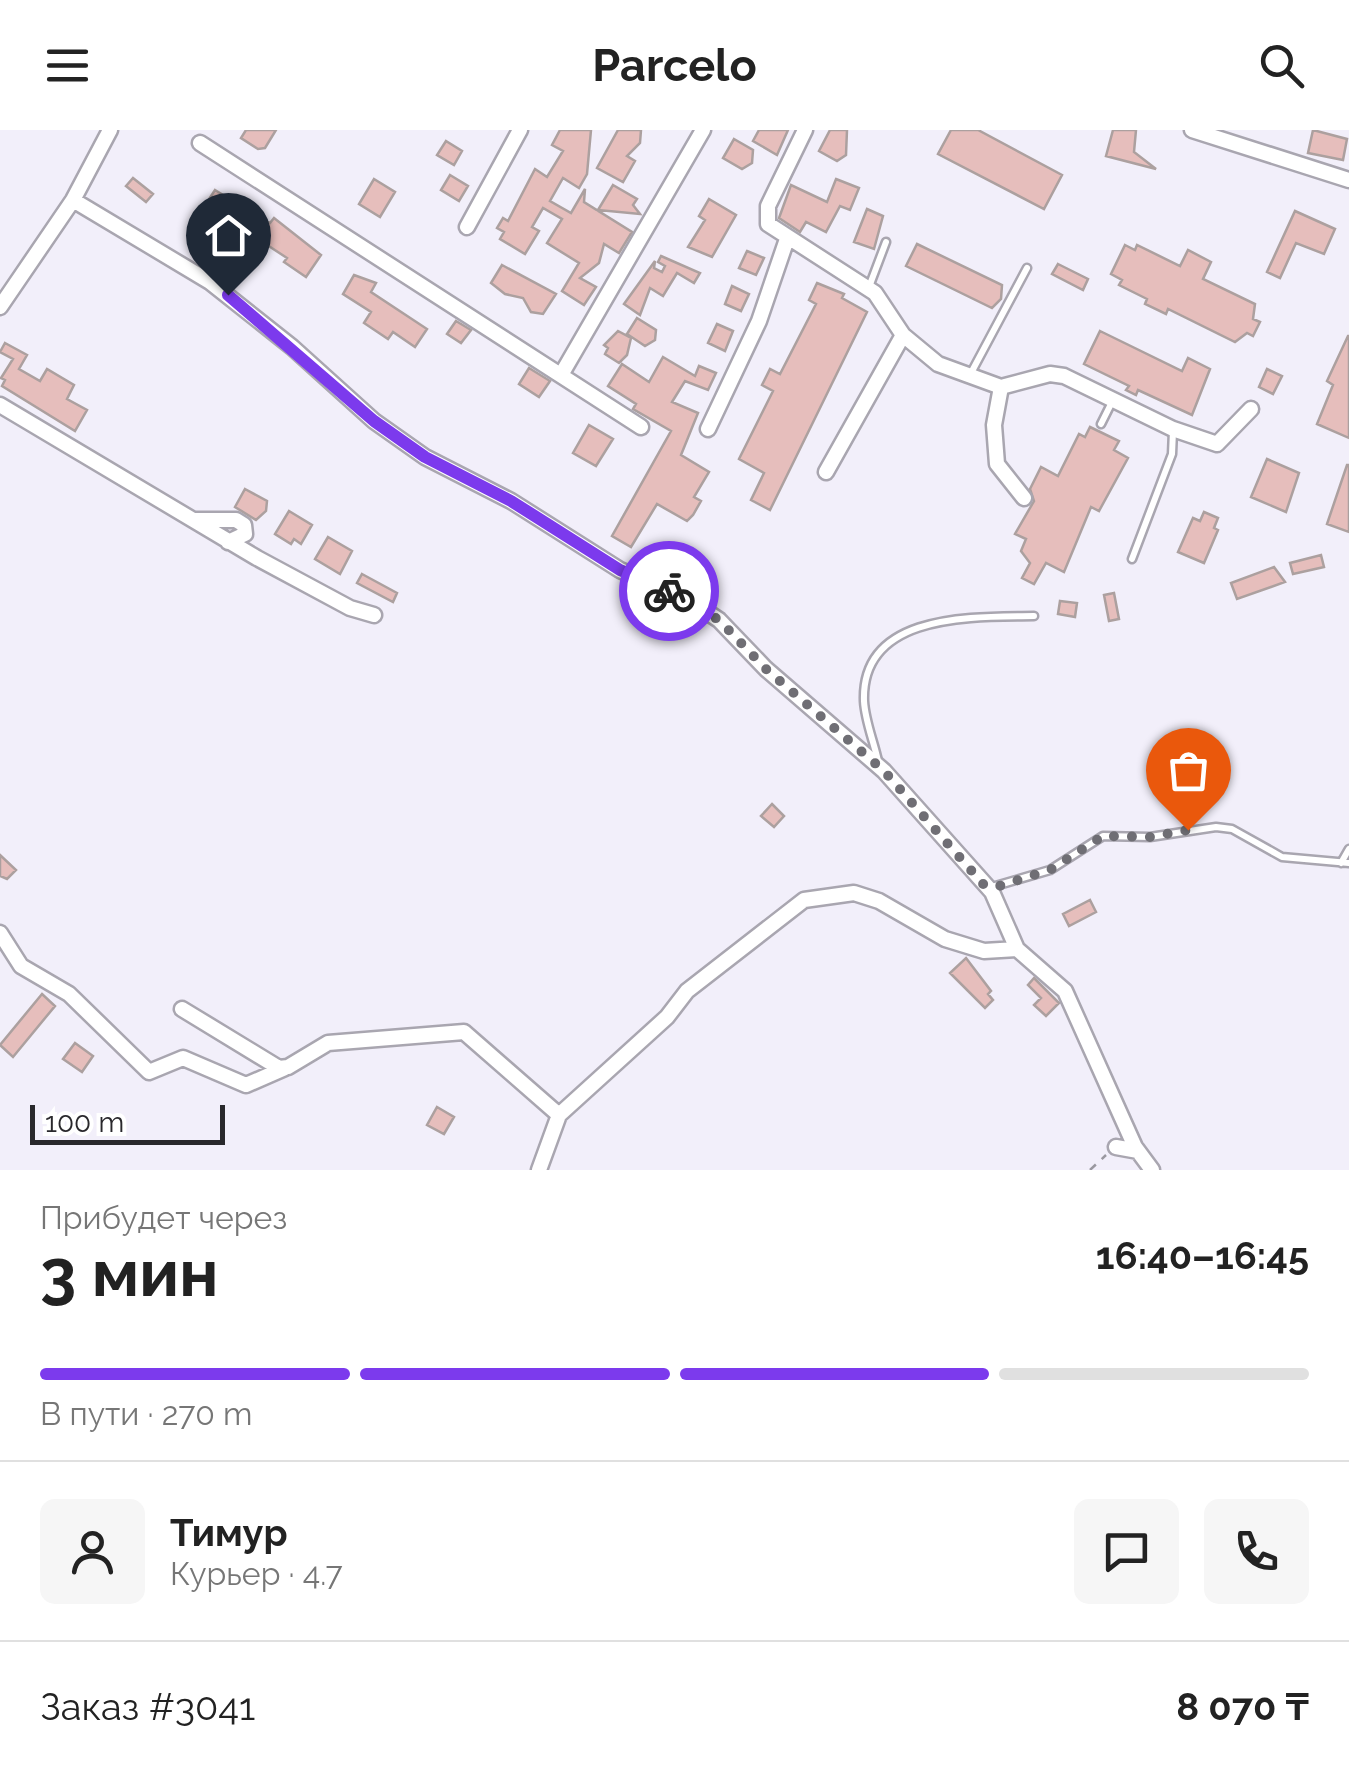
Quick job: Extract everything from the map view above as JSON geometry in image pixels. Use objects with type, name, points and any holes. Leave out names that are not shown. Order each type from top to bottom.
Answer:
[{"type":"street","points":[[0,307],[73,200],[110,130]]},
{"type":"street","points":[[468,226],[520,130]]},
{"type":"street","points":[[561,375],[703,130]]},
{"type":"street","points":[[806,130],[765,213],[768,224],[868,289],[903,335],[938,364],[1001,387],[1050,374],[1078,380],[1174,429],[1216,444],[1251,409]]},
{"type":"street","points":[[1192,130],[1349,180]]},
{"type":"street","points":[[200,143],[640,427]]},
{"type":"street","points":[[73,200],[210,282],[374,421],[425,457],[511,501],[620,570],[692,602],[719,620],[766,669],[880,768],[992,892],[1017,949],[1064,991],[1138,1151],[1152,1170]]},
{"type":"street","points":[[708,429],[759,321],[787,239]]},
{"type":"street","points":[[826,472],[903,335]]},
{"type":"street","points":[[1001,387],[994,425],[997,464],[1024,498]]},
{"type":"street","points":[[0,405],[228,542],[350,608],[374,615]]},
{"type":"street","points":[[190,520],[236,520],[244,525],[245,534],[228,542]]},
{"type":"street","points":[[539,1170],[560,1115],[667,1017],[687,991],[804,900],[854,892],[879,901],[945,939],[984,950],[1017,949]]},
{"type":"street","points":[[0,933],[21,966],[68,994],[149,1072],[183,1058],[246,1085],[286,1068],[328,1043],[464,1032],[560,1115]]},
{"type":"street","points":[[182,1009],[260,1060],[286,1068]]},
{"type":"street","points":[[1116,1147],[1138,1151]]},
{"type":"lane","points":[[868,289],[886,242]]},
{"type":"lane","points":[[971,374],[1027,268]]},
{"type":"lane","points":[[1101,424],[1114,399]]},
{"type":"lane","points":[[1132,559],[1172,454],[1174,429]]},
{"type":"lane","points":[[880,768],[864,704],[865,688],[886,647],[902,632],[946,619],[1034,616]]},
{"type":"lane","points":[[984,885],[996,887],[1050,870],[1103,836],[1150,837],[1216,827],[1232,829],[1282,857],[1345,863],[1349,850]]},
{"type":"building","points":[[246,130],[276,130],[265,148],[258,149],[241,138]]},
{"type":"building","points":[[560,130],[591,130],[587,174],[579,188],[563,178],[550,201],[571,213],[585,189],[584,202],[632,232],[619,253],[604,244],[599,263],[580,278],[596,287],[584,305],[562,291],[579,263],[547,243],[562,219],[543,208],[532,227],[539,231],[525,254],[500,239],[504,232],[497,228],[503,218],[508,221],[535,169],[547,177],[563,151],[552,145]]},
{"type":"building","points":[[618,130],[641,130],[640,143],[627,156],[635,161],[623,182],[597,168]]},
{"type":"building","points":[[759,130],[788,130],[777,155],[753,141]]},
{"type":"building","points":[[830,130],[847,130],[846,155],[837,161],[819,151]]},
{"type":"building","points":[[951,130],[978,130],[1062,175],[1044,209],[938,154]]},
{"type":"building","points":[[1113,130],[1136,130],[1134,152],[1156,169],[1106,156]]},
{"type":"building","points":[[1313,130],[1347,139],[1343,160],[1308,153]]},
{"type":"building","points":[[734,139],[753,150],[752,163],[742,169],[723,158]]},
{"type":"building","points":[[446,141],[462,151],[454,165],[437,155]]},
{"type":"building","points":[[450,175],[468,186],[459,201],[441,190]]},
{"type":"building","points":[[133,178],[153,194],[146,202],[126,186]]},
{"type":"building","points":[[374,179],[395,192],[380,217],[359,204]]},
{"type":"building","points":[[836,179],[859,188],[850,210],[840,206],[826,232],[806,222],[800,232],[779,218],[791,185],[827,202]]},
{"type":"building","points":[[613,185],[637,199],[633,205],[640,214],[598,210]]},
{"type":"building","points":[[215,190],[241,206],[245,200],[254,206],[248,215],[270,223],[274,218],[321,255],[306,277],[284,262],[287,258],[255,237],[246,244],[226,232],[232,224],[200,213]]},
{"type":"building","points":[[709,199],[736,215],[712,257],[688,247],[705,220],[699,216]]},
{"type":"building","points":[[867,209],[883,216],[874,249],[854,242]]},
{"type":"building","points":[[1295,211],[1335,229],[1324,254],[1296,243],[1280,278],[1267,272]]},
{"type":"building","points":[[917,244],[1002,285],[1001,299],[992,308],[906,266]]},
{"type":"building","points":[[1125,245],[1135,250],[1137,245],[1180,266],[1188,250],[1211,262],[1203,279],[1255,304],[1253,319],[1260,322],[1253,336],[1247,333],[1235,342],[1168,309],[1166,314],[1145,304],[1147,299],[1119,285],[1122,280],[1111,274]]},
{"type":"building","points":[[747,251],[764,258],[756,275],[739,268]]},
{"type":"building","points":[[661,256],[700,273],[694,283],[677,273],[663,296],[650,288],[640,315],[624,304],[655,261],[654,268],[662,272],[665,266],[658,262]]},
{"type":"building","points":[[1058,264],[1088,279],[1083,290],[1052,274]]},
{"type":"building","points":[[502,265],[556,294],[543,314],[531,312],[523,298],[505,294],[491,283]]},
{"type":"building","points":[[354,275],[376,283],[371,292],[427,329],[415,347],[393,332],[388,339],[364,323],[371,312],[343,294]]},
{"type":"building","points":[[817,283],[844,294],[842,298],[867,312],[770,510],[751,500],[764,473],[739,459],[773,391],[762,385],[770,369],[780,374],[816,304],[809,300]]},
{"type":"building","points":[[732,286],[749,294],[741,311],[725,304]]},
{"type":"building","points":[[637,318],[656,330],[655,340],[645,346],[627,334]]},
{"type":"building","points":[[456,321],[471,330],[461,343],[447,334]]},
{"type":"building","points":[[717,324],[733,331],[725,351],[708,343]]},
{"type":"building","points":[[618,331],[631,338],[627,355],[619,363],[605,354],[608,348],[604,345]]},
{"type":"building","points":[[1100,331],[1182,371],[1188,358],[1210,369],[1192,415],[1138,390],[1136,395],[1126,390],[1129,386],[1084,364]]},
{"type":"building","points":[[1348,336],[1349,438],[1317,424],[1333,385],[1327,381]]},
{"type":"building","points":[[5,343],[27,355],[19,369],[40,381],[47,369],[74,385],[67,399],[87,410],[75,431],[2,386],[5,380],[1,378],[13,359],[0,352]]},
{"type":"building","points":[[663,357],[695,376],[699,366],[716,373],[708,390],[685,381],[672,402],[698,413],[681,455],[709,472],[694,497],[701,501],[687,521],[657,504],[631,547],[612,536],[671,431],[633,409],[636,404],[608,386],[622,364],[649,382]]},
{"type":"building","points":[[529,368],[550,381],[539,397],[519,384]]},
{"type":"building","points":[[1267,369],[1282,376],[1273,394],[1259,387]]},
{"type":"building","points":[[589,425],[613,439],[596,466],[573,453]]},
{"type":"building","points":[[1090,427],[1119,441],[1114,450],[1128,458],[1099,511],[1091,507],[1064,572],[1046,563],[1034,584],[1022,578],[1030,563],[1021,551],[1026,539],[1015,534],[1034,501],[1030,489],[1041,467],[1058,476],[1079,434],[1085,437]]},
{"type":"building","points":[[1267,459],[1299,473],[1286,512],[1251,497]]},
{"type":"building","points":[[1349,465],[1349,532],[1327,524]]},
{"type":"building","points":[[245,489],[267,501],[266,511],[256,520],[235,507]]},
{"type":"building","points":[[289,511],[312,525],[301,544],[294,539],[291,544],[275,534]]},
{"type":"building","points":[[1204,512],[1218,518],[1214,528],[1218,530],[1204,563],[1178,552],[1193,518],[1200,521]]},
{"type":"building","points":[[328,537],[352,551],[340,574],[315,559]]},
{"type":"building","points":[[1321,555],[1324,567],[1293,574],[1290,563]]},
{"type":"building","points":[[1274,567],[1285,582],[1237,599],[1231,583]]},
{"type":"building","points":[[362,574],[397,593],[393,602],[357,583]]},
{"type":"building","points":[[1114,593],[1119,619],[1109,621],[1104,595]]},
{"type":"building","points":[[1060,601],[1077,603],[1075,617],[1058,614]]},
{"type":"building","points":[[772,804],[784,816],[774,827],[761,816]]},
{"type":"building","points":[[0,855],[16,870],[7,879],[0,876]]},
{"type":"building","points":[[1090,900],[1096,912],[1069,926],[1063,914]]},
{"type":"building","points":[[966,958],[991,991],[988,994],[993,1000],[985,1008],[950,973]]},
{"type":"building","points":[[1034,978],[1059,1003],[1046,1016],[1034,1005],[1041,998],[1028,985]]},
{"type":"building","points":[[42,994],[55,1006],[13,1057],[0,1045]]},
{"type":"building","points":[[75,1043],[93,1056],[82,1072],[63,1059]]},
{"type":"building","points":[[437,1107],[454,1117],[444,1134],[427,1125]]},
{"type":"way so far","points":[[669,591],[719,620],[766,669],[884,771],[984,885],[992,888],[1050,870],[1084,852],[1103,836],[1150,837],[1188,830]]},
{"type":"route","points":[[228,295],[374,421],[425,457],[511,501],[620,570],[669,591]]}]
